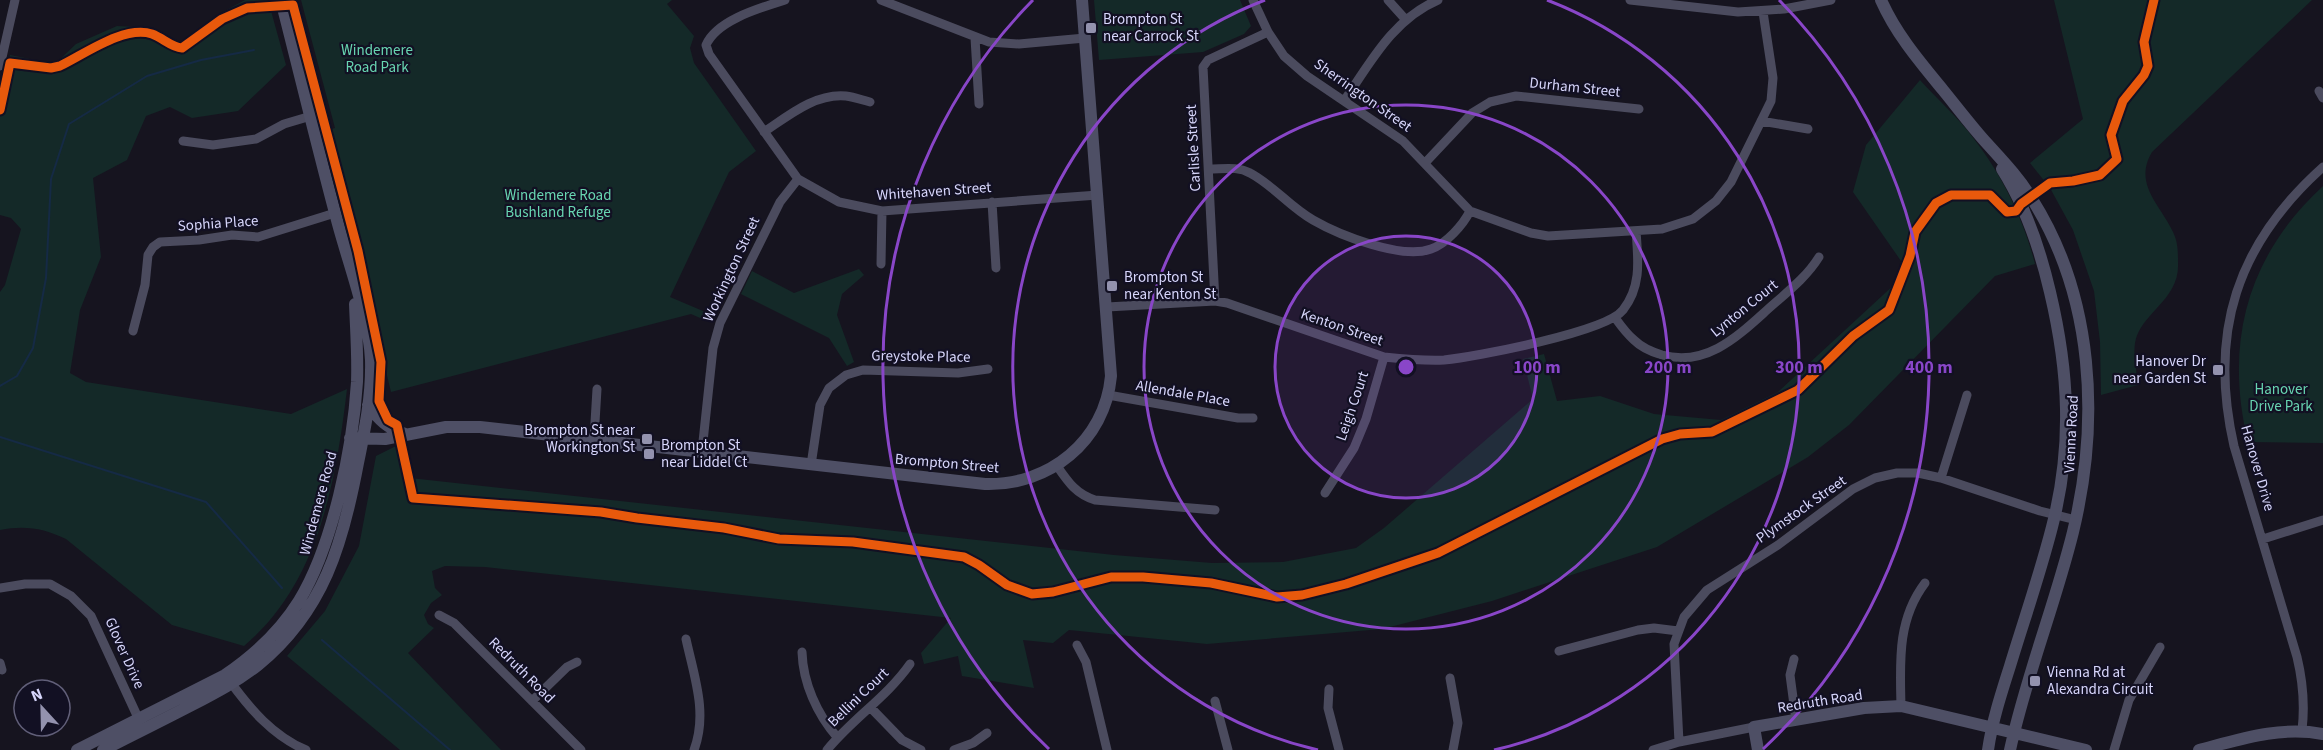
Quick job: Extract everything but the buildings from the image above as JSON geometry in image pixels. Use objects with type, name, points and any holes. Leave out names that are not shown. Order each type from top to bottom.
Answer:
[{"type":"main road","name":"Windemere Road","points":[[77,750],[141,725],[258,665],[301,619],[326,579],[348,517],[363,440],[371,359],[361,301],[335,213],[281,0]]},
{"type":"main road","name":"Brompton Street","points":[[350,438],[385,440],[458,426],[994,484],[1025,480],[1057,466],[1076,451],[1101,416],[1111,376],[1082,0]]},
{"type":"main road","name":"Vienna Road","points":[[1881,0],[1907,44],[1982,138],[2007,164],[2042,216],[2065,267],[2077,309],[2085,353],[2089,401],[2085,472],[2076,520],[2010,750]]},
{"type":"main road","name":"Vienna Road","points":[[1982,138],[2011,184],[2033,232],[2045,271],[2065,369],[2067,424],[2065,458],[2055,514],[1992,729],[1988,750]]},
{"type":"main road","name":"Windemere Road","points":[[229,679],[243,662],[273,634],[298,602],[316,568],[326,542],[350,438],[357,381],[354,282]]},
{"type":"main road","points":[[368,405],[389,429],[406,435]]},
{"type":"main road","name":"Redruth Road","points":[[1754,727],[1864,708],[1901,706],[2086,750]]},
{"type":"main road","name":"Windemere Road","points":[[104,750],[141,725]]},
{"type":"main road","points":[[1754,727],[1758,750]]},
{"type":"main road","points":[[2199,750],[2270,732],[2302,730],[2323,734]]},
{"type":"street","points":[[0,66],[15,0]]},
{"type":"street","name":"Whitehaven Street","points":[[784,0],[745,13],[714,34],[706,45],[709,54],[798,179],[839,202],[882,211],[1098,195]]},
{"type":"street","points":[[881,0],[990,42],[1019,44],[1085,38]]},
{"type":"street","name":"Sherrington Street","points":[[1253,0],[1268,32],[1284,56],[1306,76],[1403,141],[1470,211],[1531,233],[1548,236],[1662,230],[1693,219],[1716,201],[1731,182],[1771,101],[1773,78],[1762,12]]},
{"type":"street","points":[[1388,0],[1406,20]]},
{"type":"street","points":[[1344,101],[1383,44],[1406,20],[1438,0]]},
{"type":"street","points":[[1630,0],[1711,10],[1762,12],[1831,0]]},
{"type":"street","points":[[0,17],[11,20]]},
{"type":"street","name":"Carlisle Street","points":[[1215,301],[1203,67],[1208,60],[1268,32]]},
{"type":"street","points":[[975,38],[979,104]]},
{"type":"street","points":[[764,132],[802,105],[825,98],[845,96],[870,102]]},
{"type":"street","name":"Durham Street","points":[[1425,163],[1472,113],[1490,102],[1516,96],[1639,109]]},
{"type":"street","points":[[183,141],[213,145],[256,139],[284,123],[311,116]]},
{"type":"street","points":[[1761,122],[1808,129]]},
{"type":"street","name":"Hanover Drive","points":[[2302,730],[2304,710],[2301,675],[2263,538],[2234,446],[2226,412],[2224,363],[2228,323],[2239,284],[2259,241],[2292,196],[2323,166]]},
{"type":"street","points":[[1209,169],[1235,168],[1250,173],[1311,219],[1347,237],[1358,242],[1414,253],[1430,250],[1442,243],[1467,218],[1470,211]]},
{"type":"street","name":"Workington Street","points":[[702,452],[713,348],[720,323],[780,202],[798,179]]},
{"type":"street","points":[[992,202],[996,268]]},
{"type":"street","points":[[881,264],[882,211]]},
{"type":"street","name":"Sophia Place","points":[[133,332],[145,285],[148,255],[160,242],[232,235],[258,237],[335,213]]},
{"type":"street","points":[[1616,319],[1635,290],[1639,272],[1636,231]]},
{"type":"street","name":"Lynton Court","points":[[1616,319],[1635,341],[1653,352],[1673,358],[1694,357],[1715,351],[1733,340],[1809,273],[1819,257]]},
{"type":"street","name":"Kenton Street","points":[[1107,306],[1215,301],[1227,303],[1384,357],[1410,360],[1442,360],[1476,356],[1582,331],[1616,319]]},
{"type":"street","name":"Leigh Court","points":[[1325,493],[1354,448],[1366,419],[1384,357]]},
{"type":"street","name":"Greystoke Place","points":[[811,465],[820,405],[829,388],[846,375],[863,370],[958,373],[988,369]]},
{"type":"street","points":[[594,439],[597,388]]},
{"type":"street","name":"Allendale Place","points":[[1108,395],[1238,418],[1253,418]]},
{"type":"street","points":[[1941,478],[1967,395]]},
{"type":"street","points":[[1057,466],[1074,490],[1095,500],[1215,510]]},
{"type":"street","name":"Plymstock Street","points":[[1679,742],[1674,644],[1684,617],[1707,590],[1778,545],[1853,489],[1875,478],[1897,472],[1918,473],[2076,520]]},
{"type":"street","points":[[2263,538],[2323,520]]},
{"type":"street","points":[[1901,706],[1900,668],[1906,620],[1913,598],[1925,583]]},
{"type":"street","name":"Glover Drive","points":[[0,588],[24,584],[50,584],[71,596],[92,616],[141,725]]},
{"type":"street","name":"Redruth Road","points":[[439,615],[454,623],[581,750]]},
{"type":"street","points":[[1559,651],[1638,630],[1654,628],[1678,632]]},
{"type":"street","points":[[686,639],[700,701],[700,735],[694,750]]},
{"type":"street","points":[[1077,645],[1086,662],[1107,750]]},
{"type":"street","points":[[2114,750],[2128,700],[2160,647]]},
{"type":"street","points":[[802,652],[802,667],[818,712],[837,737]]},
{"type":"street","points":[[1794,659],[1790,675],[1796,720]]},
{"type":"street","points":[[532,701],[567,667],[578,662]]},
{"type":"street","name":"Bellini Court","points":[[827,750],[837,737],[897,682],[910,664]]},
{"type":"street","points":[[1450,678],[1458,723],[1453,750]]},
{"type":"street","points":[[229,679],[248,706],[290,747],[306,750]]},
{"type":"street","points":[[1329,689],[1328,708],[1339,750]]},
{"type":"street","points":[[1215,701],[1228,750]]},
{"type":"street","points":[[870,707],[902,740],[921,750]]},
{"type":"street","name":"Redruth Road","points":[[1653,750],[1679,742],[1754,727]]},
{"type":"street","points":[[954,750],[973,743],[987,733]]},
{"type":"green space","points":[[245,0],[268,0],[286,65],[238,111],[192,118],[170,107],[146,116],[127,160],[93,178],[101,257],[80,310],[70,373],[86,382],[291,414],[347,389],[337,459],[329,494],[320,528],[307,561],[290,592],[270,621],[244,646],[172,625],[66,539],[34,528],[0,530],[0,292],[5,285],[21,229],[11,218],[0,215],[0,100],[10,55],[55,64],[76,44],[117,26],[154,28],[182,43],[217,15]]},
{"type":"green space","name":"Windemere Road Bushland Refuge","points":[[301,0],[672,0],[667,4],[694,36],[690,48],[694,63],[756,151],[729,172],[670,297],[710,314],[707,321],[691,314],[391,392],[329,130],[335,128]]},
{"type":"green space","points":[[1094,0],[1240,0],[1251,26],[1244,34],[1203,52],[1099,60]]},
{"type":"green space","points":[[2054,0],[2312,0],[2152,152],[2145,174],[2147,184],[2150,194],[2168,222],[2176,240],[2177,276],[2167,297],[2138,332],[2135,359],[2138,385],[2101,395],[2100,342],[2094,291],[2073,230],[2050,188],[2030,163],[2083,119]]},
{"type":"green space","points":[[1920,80],[1968,131],[1994,168],[2025,231],[2035,264],[1995,276],[1849,425],[1808,457],[1657,547],[1492,601],[1382,629],[1207,644],[1069,630],[1053,643],[1023,640],[1034,688],[962,676],[958,656],[924,664],[921,653],[951,618],[485,567],[445,566],[432,571],[435,588],[442,595],[431,603],[424,615],[428,624],[434,628],[408,653],[501,750],[400,750],[287,656],[325,611],[359,546],[376,456],[402,443],[410,478],[1114,555],[1212,563],[1283,562],[1356,548],[1384,528],[1533,399],[1523,359],[1544,354],[1557,401],[1600,396],[1654,414],[1721,420],[1778,392],[1896,283],[1901,261],[1853,192],[1866,145]]},
{"type":"green space","name":"Hanover Drive Park","points":[[2323,186],[2323,443],[2248,442],[2241,405],[2239,370],[2241,336],[2248,303],[2260,272],[2276,242],[2297,213]]},
{"type":"green space","points":[[859,269],[864,275],[842,294],[837,315],[854,362],[847,366],[829,338],[741,294],[752,271],[794,293]]},
{"type":"waterway","points":[[0,386],[17,376],[33,348],[46,278],[51,179],[69,124],[147,76],[201,60],[254,50]]},
{"type":"waterway","points":[[0,437],[206,502],[282,588]]},
{"type":"waterway","points":[[322,640],[450,750]]},
{"type":"cycle path","points":[[0,110],[10,63],[51,68],[60,66],[105,42],[141,32],[152,34],[182,48],[222,19],[247,8],[293,5],[358,251],[381,362],[379,401],[388,420],[397,425],[413,498],[601,512],[724,528],[779,539],[853,542],[964,557],[1007,585],[1032,594],[1053,592],[1111,577],[1143,577],[1211,583],[1277,597],[1302,595],[1346,584],[1438,553],[1662,439],[1680,434],[1712,432],[1798,390],[1853,336],[1889,310],[1910,256],[1915,232],[1936,203],[1951,195],[1990,195],[2007,212],[2016,211],[2021,204],[2050,183],[2100,175],[2117,159],[2111,135],[2123,101],[2144,75],[2148,66],[2144,42],[2154,0]]},
{"type":"place","name":"Brompton St near Carrock St","points":[[1091,28]]},
{"type":"place","name":"Brompton St near Kenton St","points":[[1112,286]]},
{"type":"place","name":"Hanover Dr near Garden St","points":[[2218,370]]},
{"type":"place","name":"Brompton St near Workington St","points":[[647,439]]},
{"type":"place","name":"Brompton St near Liddel Ct","points":[[649,454]]},
{"type":"place","name":"Vienna Rd at Alexandra Circuit","points":[[2035,681]]},
{"type":"park label","name":"Windemere Road Park","points":[[377,58]]}]
